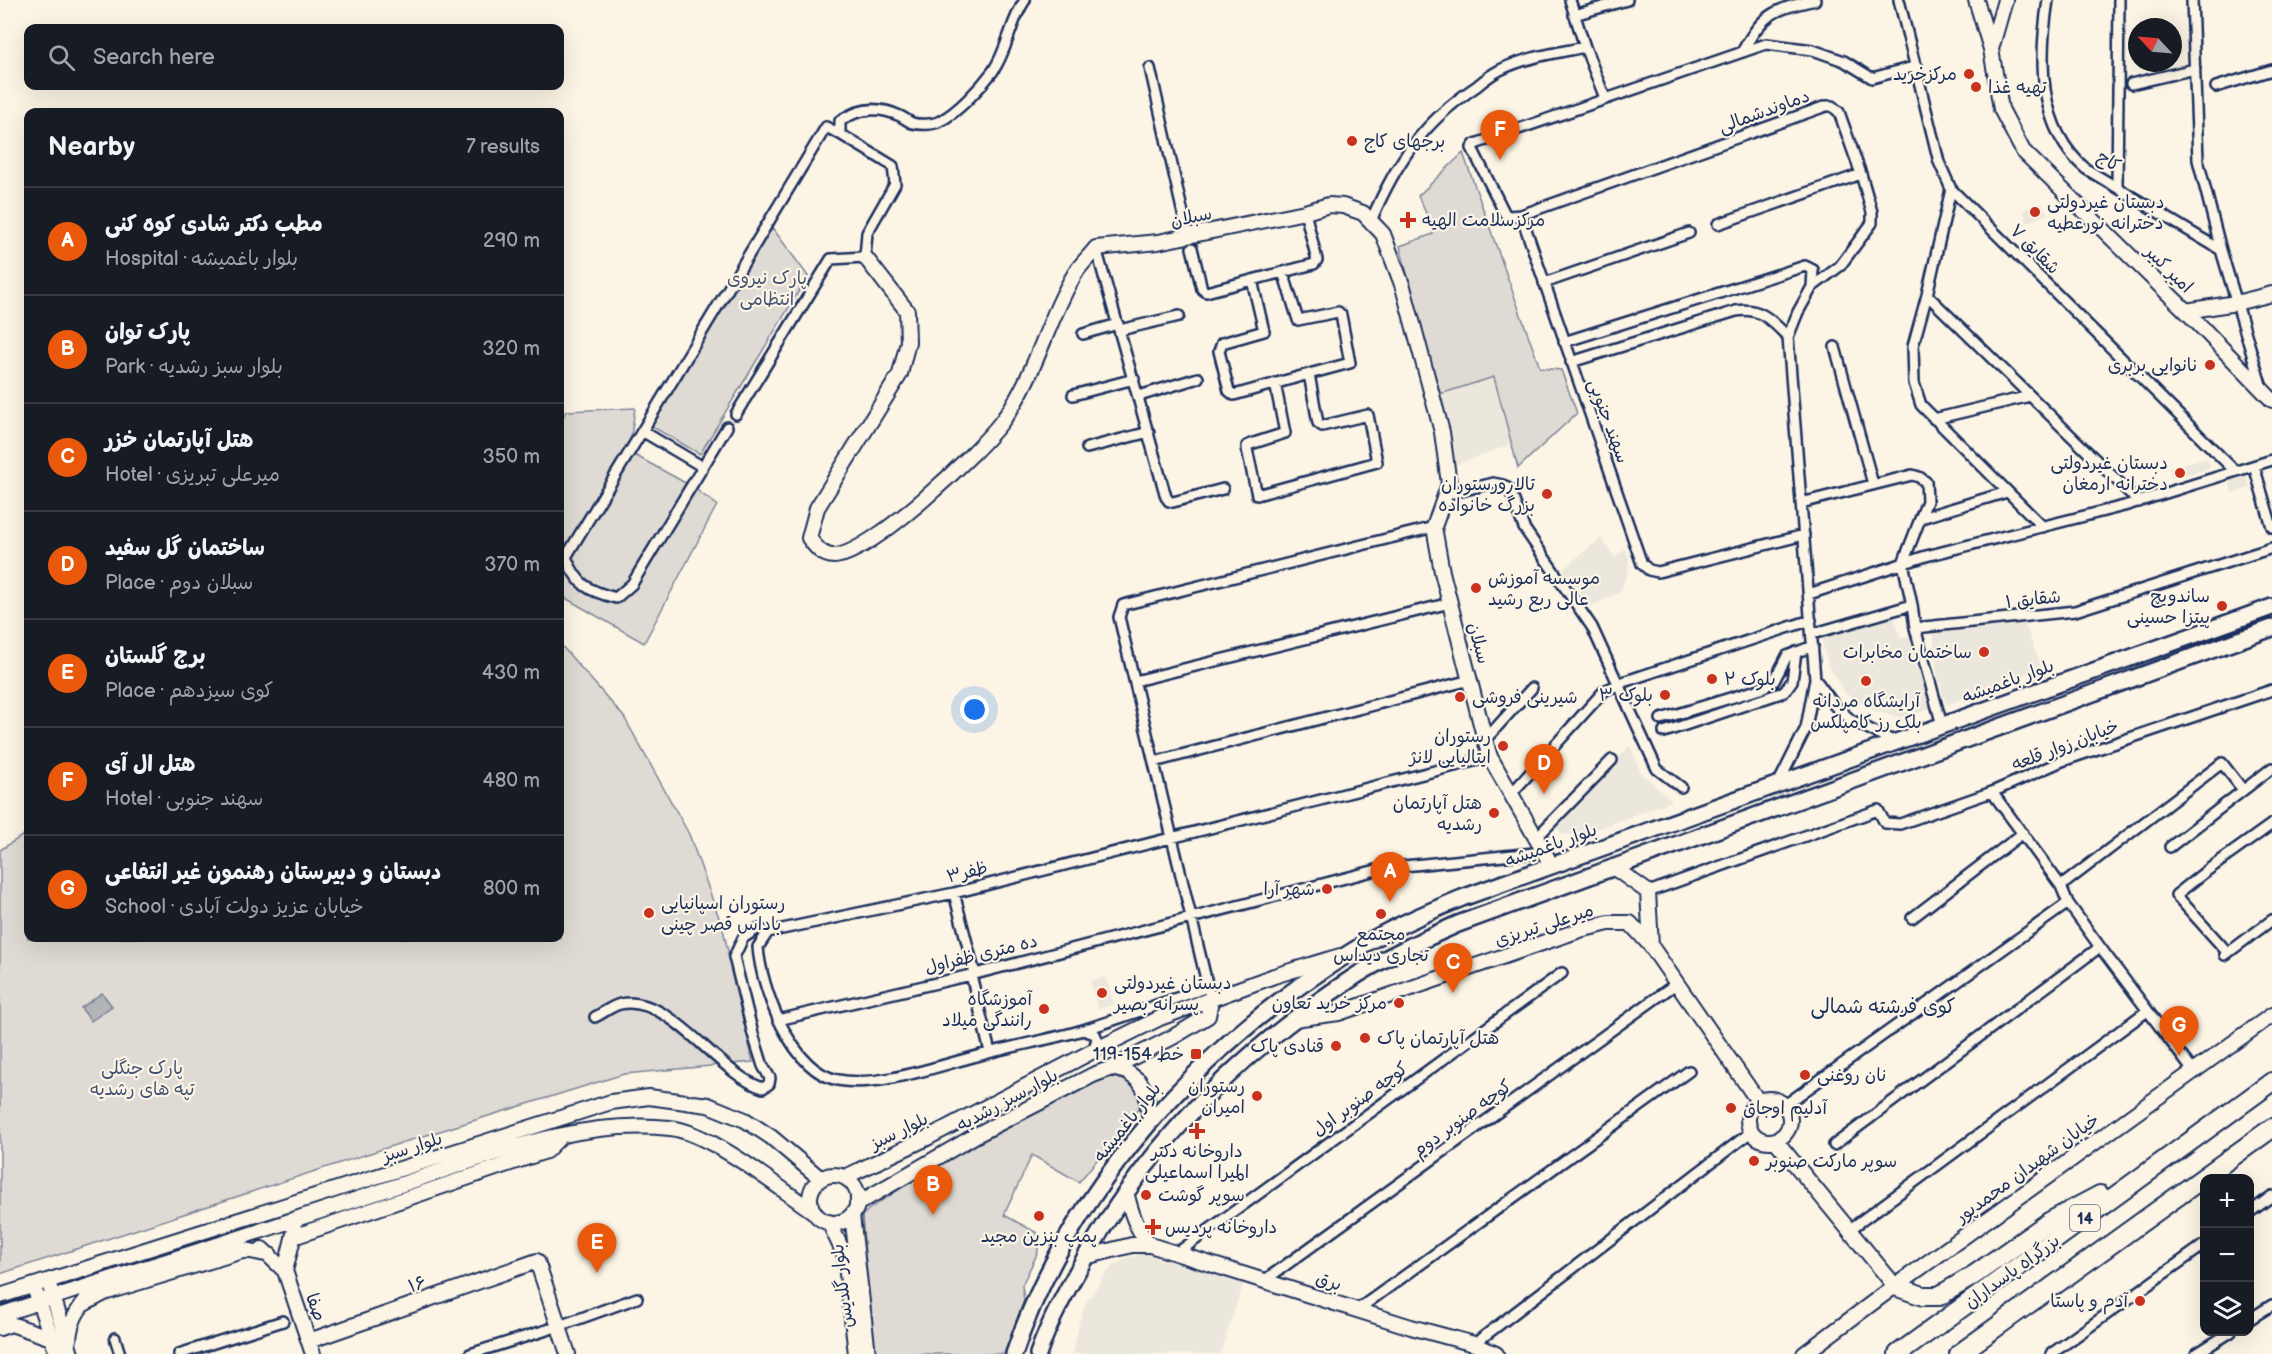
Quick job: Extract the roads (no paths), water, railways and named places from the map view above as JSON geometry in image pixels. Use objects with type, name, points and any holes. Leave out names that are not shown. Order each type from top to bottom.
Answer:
[{"type":"highway","name":"بزرگراه پاسداران","points":[[1898,1354],[2272,1082]]},
{"type":"highway","name":"بزرگراه پاسداران","points":[[1959,1354],[2272,1128]]},
{"type":"highway","points":[[1894,1286],[1923,1296],[1939,1296],[1974,1275],[2049,1222],[2160,1163]]},
{"type":"highway","points":[[1970,1354],[1984,1335]]},
{"type":"main road","name":"بلوار باغمیشه","points":[[1014,1354],[1057,1258],[1086,1207],[1150,1121],[1187,1081],[1243,1031],[1294,991],[1348,954],[1422,915],[1462,898],[2272,607]]},
{"type":"main road","points":[[1038,1354],[1066,1291],[1101,1228],[1137,1175],[1192,1110],[1242,1062],[1294,1019],[1359,974],[1417,942],[1458,924],[2272,628]]},
{"type":"street","points":[[840,134],[840,121],[850,114],[870,108],[898,115],[913,123],[939,122],[975,92],[993,71],[1003,54],[1019,8],[1025,0]]},
{"type":"street","points":[[1570,0],[1605,98]]},
{"type":"street","points":[[1574,15],[1627,0]]},
{"type":"street","points":[[1742,52],[1761,21],[1779,9],[1815,0]]},
{"type":"street","name":"شقایق ۷","points":[[1899,0],[1939,162],[1951,189],[2235,471]]},
{"type":"street","points":[[1976,0],[1990,49]]},
{"type":"street","name":"امیر کبیر","points":[[2005,0],[1990,49],[2001,109],[2023,151],[2186,311],[2272,400]]},
{"type":"street","name":"کاج","points":[[2048,0],[2043,66],[2048,112],[2071,156],[2086,169],[2221,250]]},
{"type":"street","points":[[2116,187],[2118,0]]},
{"type":"street","points":[[2192,0],[2198,160],[2221,250],[2262,390]]},
{"type":"street","points":[[1521,215],[1505,214],[1472,148],[1475,144],[1766,44],[1814,50],[1844,61],[1872,78],[1917,66]]},
{"type":"street","points":[[1371,221],[1388,183],[1415,141],[1451,103],[1500,70],[1585,46]]},
{"type":"street","points":[[1150,68],[1190,242],[1204,291],[1317,263],[1305,212]]},
{"type":"street","points":[[2131,84],[2195,69]]},
{"type":"street","points":[[2216,87],[2272,70]]},
{"type":"street","name":"دماوندشمالی","points":[[1521,215],[1829,106],[1837,108],[1862,174],[1872,212],[1872,223],[1840,266],[1812,287],[1798,312],[1788,337]]},
{"type":"street","points":[[727,427],[632,584],[616,598],[599,594],[582,585],[573,575],[566,557],[825,127],[893,166],[895,184],[867,233],[865,257],[907,311],[908,342],[900,374],[817,508],[809,538],[820,552],[833,556],[850,552],[890,526],[940,486],[1003,420],[1023,387],[1076,272],[1096,248]]},
{"type":"street","points":[[1718,224],[1862,174]]},
{"type":"street","points":[[1951,189],[1928,295],[1913,346],[1914,383],[1921,405],[2043,527]]},
{"type":"street","name":"سبلان","points":[[1096,248],[1158,242],[1190,242],[1329,205],[1343,206],[1363,213],[1383,234],[1403,287],[1442,432],[1449,484],[1434,527],[1450,603],[1485,740],[1490,756],[1552,866]]},
{"type":"street","name":"سهند جنوبی","points":[[1521,215],[1642,564],[1649,570],[1658,572],[1804,534]]},
{"type":"street","points":[[1544,283],[1689,233]]},
{"type":"street","points":[[1096,248],[1166,497],[1173,502],[1223,489]]},
{"type":"street","points":[[736,414],[831,259],[865,257]]},
{"type":"street","points":[[1564,342],[1805,266],[1813,270],[1812,287]]},
{"type":"street","points":[[1252,279],[1264,331],[1222,343],[1219,351],[1232,394],[1350,363],[1341,315],[1338,312],[1298,320],[1283,272]]},
{"type":"street","points":[[2186,311],[2236,303],[2272,294]]},
{"type":"street","points":[[1928,295],[2139,502]]},
{"type":"street","points":[[1571,362],[1747,309],[1767,316],[1788,337],[1815,678],[1806,728],[1777,786]]},
{"type":"street","points":[[1083,334],[1179,316]]},
{"type":"street","points":[[1835,347],[1872,484]]},
{"type":"street","points":[[1275,383],[1285,433],[1247,446],[1257,495],[1377,462],[1368,415],[1319,425],[1309,374]]},
{"type":"street","points":[[1139,396],[1198,378]]},
{"type":"street","points":[[1073,395],[1134,380]]},
{"type":"street","points":[[1934,419],[2030,396]]},
{"type":"street","points":[[642,431],[703,467]]},
{"type":"street","points":[[1087,448],[1149,432]]},
{"type":"street","points":[[1809,594],[1960,546],[2139,502],[2272,460]]},
{"type":"street","points":[[2254,466],[2272,527]]},
{"type":"street","points":[[1801,503],[1912,475],[1926,482],[1927,501],[1903,563],[1915,628],[1942,725]]},
{"type":"street","points":[[1445,495],[1493,483],[1503,485],[1510,490],[1524,528],[1592,627],[1658,769],[1681,788]]},
{"type":"street","points":[[1921,518],[2007,492]]},
{"type":"street","points":[[768,932],[758,946],[759,958],[778,1020],[794,1047],[811,1068],[836,1080],[867,1082],[926,1070],[1083,1030],[1210,993],[1119,611],[1123,605],[1434,527]]},
{"type":"street","name":"شقایق ۱","points":[[1915,628],[2075,611],[2272,548]]},
{"type":"street","points":[[1903,563],[1906,575]]},
{"type":"street","points":[[1135,681],[1450,603]]},
{"type":"street","points":[[1812,634],[1912,605]]},
{"type":"street","points":[[1511,794],[1604,691],[1810,620]]},
{"type":"street","points":[[1661,719],[1760,689],[1774,681],[1787,656],[1813,646]]},
{"type":"street","points":[[1664,732],[1784,692],[1792,681],[1796,652]]},
{"type":"street","points":[[1815,678],[1835,706],[1851,720],[1895,742]]},
{"type":"street","points":[[1154,762],[1470,680]]},
{"type":"street","points":[[1485,740],[1532,688]]},
{"type":"street","name":"خیابان زوار قلعه","points":[[1647,892],[1878,810],[1884,823],[1900,824],[1992,792],[2062,761],[2272,690]]},
{"type":"street","points":[[1915,735],[1922,756]]},
{"type":"street","name":"ظفر۳","points":[[595,1017],[619,1004],[642,1004],[677,1023],[729,1068],[756,1086],[763,1088],[769,1084],[770,1078],[763,1066],[753,1034],[734,957],[742,938],[757,929],[768,932],[954,893],[1490,756]]},
{"type":"street","points":[[1536,838],[1612,760]]},
{"type":"street","points":[[2061,886],[2222,763],[2243,790]]},
{"type":"street","points":[[2170,847],[2272,768]]},
{"type":"street","points":[[1992,792],[2061,886],[2068,903],[2193,1071]]},
{"type":"street","points":[[2272,824],[2176,895],[2226,954],[2272,920]]},
{"type":"street","points":[[1912,918],[2023,833]]},
{"type":"street","name":"ده متری ظفراول","points":[[778,1020],[973,974],[1384,868],[1544,852]]},
{"type":"street","points":[[1613,867],[1647,892],[1651,946]]},
{"type":"street","points":[[954,893],[990,1052]]},
{"type":"street","points":[[1785,1105],[2068,903]]},
{"type":"street","name":"میرعلی تبریزی","points":[[1294,1019],[1339,1013],[1580,930],[1610,923],[1630,923],[1651,946],[1758,1101]]},
{"type":"street","points":[[1834,1145],[2100,947]]},
{"type":"street","name":"بلوار سبز","points":[[845,1178],[1210,993],[1348,954]]},
{"type":"street","name":"کوچه صنوبر اول","points":[[1177,1252],[1562,973]]},
{"type":"street","name":"کوچه صنوبر دوم","points":[[1265,1280],[1677,984]]},
{"type":"street","name":"بلوار سبز رشدیه","points":[[854,1209],[978,1134],[1173,1037],[1208,1016],[1210,993]]},
{"type":"street","points":[[1849,1230],[2147,1011]]},
{"type":"street","name":"خیابان شهیدان محمدپور","points":[[1804,1354],[1894,1286],[2272,1015]]},
{"type":"street","points":[[1083,1030],[1095,1034],[1097,1039],[1093,1051]]},
{"type":"street","points":[[1112,1068],[1127,1072],[1139,1081],[1146,1092],[1150,1121]]},
{"type":"street","points":[[1356,1310],[1689,1071]]},
{"type":"street","name":"بلوار سبز","points":[[0,1296],[611,1102],[649,1097],[708,1105],[754,1125],[821,1179]]},
{"type":"street","points":[[1772,1099],[1785,1105],[1791,1118],[1790,1125],[1787,1132],[1776,1141],[1762,1141],[1751,1132],[1748,1126],[1749,1112],[1758,1101],[1772,1099]]},
{"type":"street","name":"بلوار سبز","points":[[0,1315],[302,1218],[522,1144],[587,1130],[628,1127],[671,1128],[692,1134],[736,1158],[814,1212]]},
{"type":"street","points":[[1474,1344],[1751,1132]]},
{"type":"street","points":[[293,1237],[546,1151],[562,1136]]},
{"type":"street","points":[[1776,1141],[1894,1286]]},
{"type":"street","points":[[833,1175],[845,1178],[854,1186],[858,1197],[854,1209],[841,1221],[829,1222],[814,1212],[810,1194],[821,1179],[833,1175]]},
{"type":"street","points":[[1126,1192],[1132,1217],[1140,1234],[1150,1245]]},
{"type":"street","points":[[2254,1209],[2272,1196]]},
{"type":"street","name":"بلوار گلدیس","points":[[854,1209],[868,1354]]},
{"type":"street","points":[[285,1271],[293,1237],[302,1218]]},
{"type":"street","name":"بلوار گلدیس","points":[[829,1222],[845,1256],[856,1354]]},
{"type":"street","points":[[239,1238],[253,1242],[285,1271]]},
{"type":"street","points":[[1085,1257],[1132,1245],[1150,1245]]},
{"type":"street","name":"برق","points":[[1150,1245],[1356,1310],[1474,1344],[1496,1354]]},
{"type":"street","points":[[2051,1354],[2200,1249]]},
{"type":"street","points":[[82,1305],[104,1293],[246,1250],[270,1255]]},
{"type":"street","name":"۱۶","points":[[311,1348],[533,1263],[555,1327]]},
{"type":"street","name":"صفا","points":[[285,1271],[311,1348]]},
{"type":"street","points":[[48,1280],[70,1350]]},
{"type":"street","points":[[70,1350],[69,1329],[74,1317],[99,1282]]},
{"type":"street","points":[[33,1285],[57,1354]]},
{"type":"street","points":[[470,1354],[637,1298]]},
{"type":"street","points":[[2254,1316],[2272,1305]]},
{"type":"street","points":[[179,1354],[283,1321]]},
{"type":"street","points":[[0,1328],[11,1324],[51,1338]]},
{"type":"street","points":[[555,1327],[559,1354]]},
{"type":"street","points":[[555,1327],[568,1354]]},
{"type":"street","points":[[1977,1354],[1984,1335]]},
{"type":"street","points":[[2196,1354],[2225,1336]]},
{"type":"street","points":[[115,1338],[120,1354]]},
{"type":"place","name":"مرکزخرید","points":[[1969,74]]},
{"type":"place","name":"تهیه غذا","points":[[1976,87]]},
{"type":"place","name":"برجهای کاج","points":[[1352,141]]},
{"type":"place","name":"هتل ال آی","points":[[1500,160]]},
{"type":"place","name":"دبستان غیردولتی دخترانه نورعطیه","points":[[2035,212]]},
{"type":"place","name":"مرکزسلامت الهیه","points":[[1408,220]]},
{"type":"place","name":"نانوایی بربری","points":[[2210,365]]},
{"type":"place","name":"دبستان غیردولتی دخترانه ارمغان","points":[[2180,473]]},
{"type":"place","name":"تالارورستوران بزرگ خانواده","points":[[1547,494]]},
{"type":"place","name":"موسسه آموزش عالی ربع رشید","points":[[1476,588]]},
{"type":"place","name":"ساندویچ پیتزا حسینی","points":[[2222,606]]},
{"type":"place","name":"ساختمان مخابرات","points":[[1984,652]]},
{"type":"place","name":"بلوک ۲","points":[[1712,679]]},
{"type":"place","name":"آرایشگاه مردانه بلک رز کامپلکس","points":[[1866,681]]},
{"type":"place","name":"بلوک ۳","points":[[1665,695]]},
{"type":"place","name":"شیرینی فروشی","points":[[1460,697]]},
{"type":"place","name":"رستوران ایتالیایی لانژ","points":[[1503,746]]},
{"type":"place","name":"ساختمان گل سفید","points":[[1544,794]]},
{"type":"place","name":"هتل آپارتمان رشدیه","points":[[1494,813]]},
{"type":"place","name":"شهر آرا","points":[[1327,889]]},
{"type":"place","name":"مطب دکتر شادی کوه کنی","points":[[1390,902]]},
{"type":"place","name":"رستوران اسپانیایی باداس قصر چینی","points":[[649,913]]},
{"type":"place","name":"مجتمع تجاری دیداس","points":[[1381,914]]},
{"type":"place","name":"دبستان غیردولتی پسرانه بصیر","points":[[1102,993]]},
{"type":"place","name":"هتل آپارتمان خزر","points":[[1453,993]]},
{"type":"place","name":"مرکز خرید تعاون","points":[[1399,1003]]},
{"type":"place","name":"آموزشگاه رانندگی میلاد","points":[[1044,1009]]},
{"type":"place","name":"هتل آپارتمان پاک","points":[[1365,1038]]},
{"type":"place","name":"قنادی پاک","points":[[1336,1046]]},
{"type":"place","name":"خط 154-119","points":[[1196,1054]]},
{"type":"place","name":"دبستان و دبیرستان رهنمون غیر انتفاعی","points":[[2179,1056]]},
{"type":"place","name":"نان روغنی","points":[[1805,1075]]},
{"type":"place","name":"رستوران امیران","points":[[1257,1096]]},
{"type":"place","name":"آدلیم اوجاق","points":[[1731,1108]]},
{"type":"place","name":"داروخانه دکتر المیرا اسماعیلی","points":[[1197,1131]]},
{"type":"place","name":"سوپر مارکت صنوبر","points":[[1754,1161]]},
{"type":"place","name":"سوپر گوشت","points":[[1146,1195]]},
{"type":"place","name":"پارک توان","points":[[933,1215]]},
{"type":"place","name":"پمپ بنزین مجید","points":[[1039,1216]]},
{"type":"place","name":"داروخانه پردیس","points":[[1153,1227]]},
{"type":"place","name":"برج گلستان","points":[[597,1273]]},
{"type":"place","name":"آدم و پاستا","points":[[2140,1301]]},
{"type":"district","name":"کوی فرشته شمالی","points":[[1883,1006]]},
{"type":"park label","name":"پارک نیروی انتظامی","points":[[767,288]]},
{"type":"park label","name":"پارک جنگلی تپه های رشدیه","points":[[142,1078]]}]
